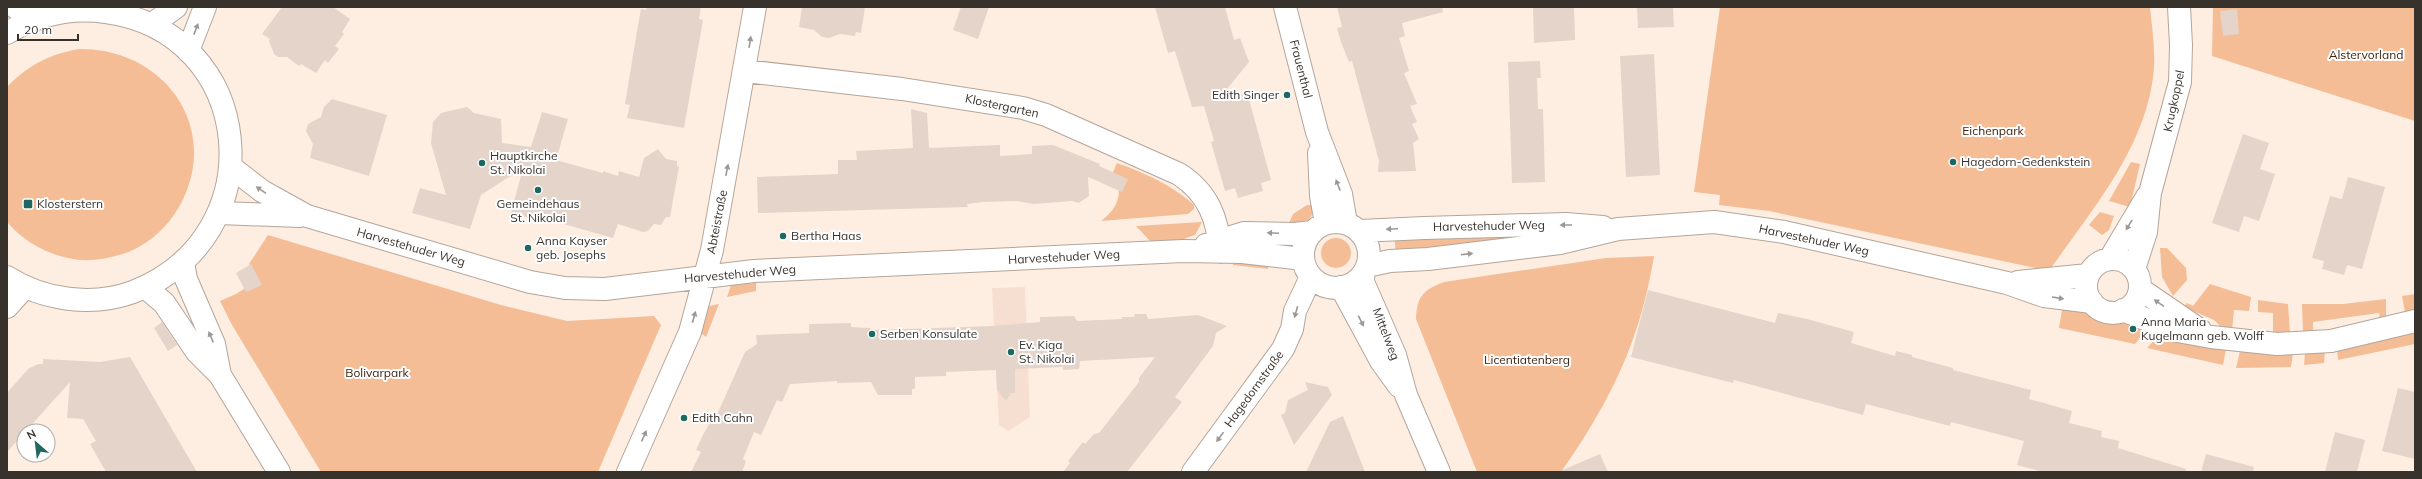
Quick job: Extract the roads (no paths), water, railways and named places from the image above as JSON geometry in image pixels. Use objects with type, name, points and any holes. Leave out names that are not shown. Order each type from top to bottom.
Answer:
[{"type":"street","points":[[15,7],[34,20]]},
{"type":"street","points":[[151,25],[176,7]]},
{"type":"street","points":[[188,51],[205,7]]},
{"type":"street","name":"Abteistraße","points":[[628,472],[690,332],[712,250],[745,71],[755,7]]},
{"type":"street","name":"Frauenthal","points":[[1285,7],[1317,132],[1341,194],[1336,227]]},
{"type":"street","name":"Krugkoppel","points":[[2137,279],[2146,232],[2150,193],[2180,82],[2181,45],[2178,7]]},
{"type":"street","points":[[7,33],[34,20],[53,14],[93,10],[116,13],[151,25],[171,37],[188,51],[211,82],[226,117],[230,133],[231,167],[227,191],[219,213],[205,238],[183,263],[145,287],[112,298],[81,300],[51,296],[16,282],[7,307]]},
{"type":"street","name":"Klostergarten","points":[[745,71],[974,99],[1023,108],[1046,115],[1179,174],[1190,181],[1199,189],[1212,208],[1220,246]]},
{"type":"street","name":"Harvestehuder Weg","points":[[231,167],[262,192],[308,216],[530,282],[565,288],[630,287],[705,276],[754,271],[1183,251],[1220,246],[1254,232],[1295,234],[1336,227],[1424,228],[1566,224],[1618,229]]},
{"type":"street","name":"Krugkoppel","points":[[2110,259],[2150,193]]},
{"type":"street","name":"Harvestehuder Weg","points":[[219,213],[308,216]]},
{"type":"street","name":"Harvestehuder Weg","points":[[1220,246],[1307,268],[1327,286],[1341,287],[1353,283],[1365,270],[1390,261],[1428,259],[1560,243],[1618,229],[1690,222],[1742,224],[1798,235],[2007,283],[2044,296],[2092,302],[2103,310],[2109,312],[2123,310],[2172,330],[2211,337],[2276,344],[2330,341],[2415,321]]},
{"type":"street","points":[[1307,268],[1304,244],[1336,227],[1369,249],[1365,270]]},
{"type":"street","points":[[2092,302],[2086,289],[2088,275],[2097,264],[2110,259]]},
{"type":"street","name":"Harvestehuder Weg","points":[[2110,259],[2123,261],[2137,279],[2211,337]]},
{"type":"street","points":[[183,263],[186,279],[214,344],[220,375]]},
{"type":"street","name":"Hagedornstraße","points":[[1193,472],[1284,349],[1292,329],[1295,311],[1307,268]]},
{"type":"street","name":"Mittelweg","points":[[1365,270],[1364,282],[1396,355],[1406,395],[1439,472]]},
{"type":"street","name":"Harvestehuder Weg","points":[[2007,283],[2088,275]]},
{"type":"street","points":[[2123,310],[2134,302],[2137,279]]},
{"type":"street","points":[[145,287],[164,303],[197,352],[220,375],[279,472]]},
{"type":"street","name":"Mittelweg","points":[[1341,287],[1381,361],[1406,395]]},
{"type":"place","name":"Edith Singer","points":[[1287,95]]},
{"type":"place","name":"Hagedorn-Gedenkstein","points":[[1953,162]]},
{"type":"place","name":"Hauptkirche St. Nikolai","points":[[482,163]]},
{"type":"place","name":"Gemeindehaus St. Nikolai","points":[[538,190]]},
{"type":"place","name":"Klosterstern","points":[[28,204]]},
{"type":"place","name":"Bertha Haas","points":[[783,236]]},
{"type":"place","name":"Anna Kayser geb. Josephs","points":[[528,248]]},
{"type":"place","name":"Anna Maria Kugelmann geb. Wolff","points":[[2133,329]]},
{"type":"place","name":"Serben Konsulate","points":[[872,334]]},
{"type":"place","name":"Ev. Kiga St. Nikolai","points":[[1011,352]]},
{"type":"place","name":"Edith Cahn","points":[[684,418]]},
{"type":"park label","name":"Alstervorland","points":[[2366,55]]},
{"type":"park label","name":"Eichenpark","points":[[1993,131]]},
{"type":"park label","name":"Licentiatenberg","points":[[1527,360]]},
{"type":"park label","name":"Bolivarpark","points":[[377,373]]}]
